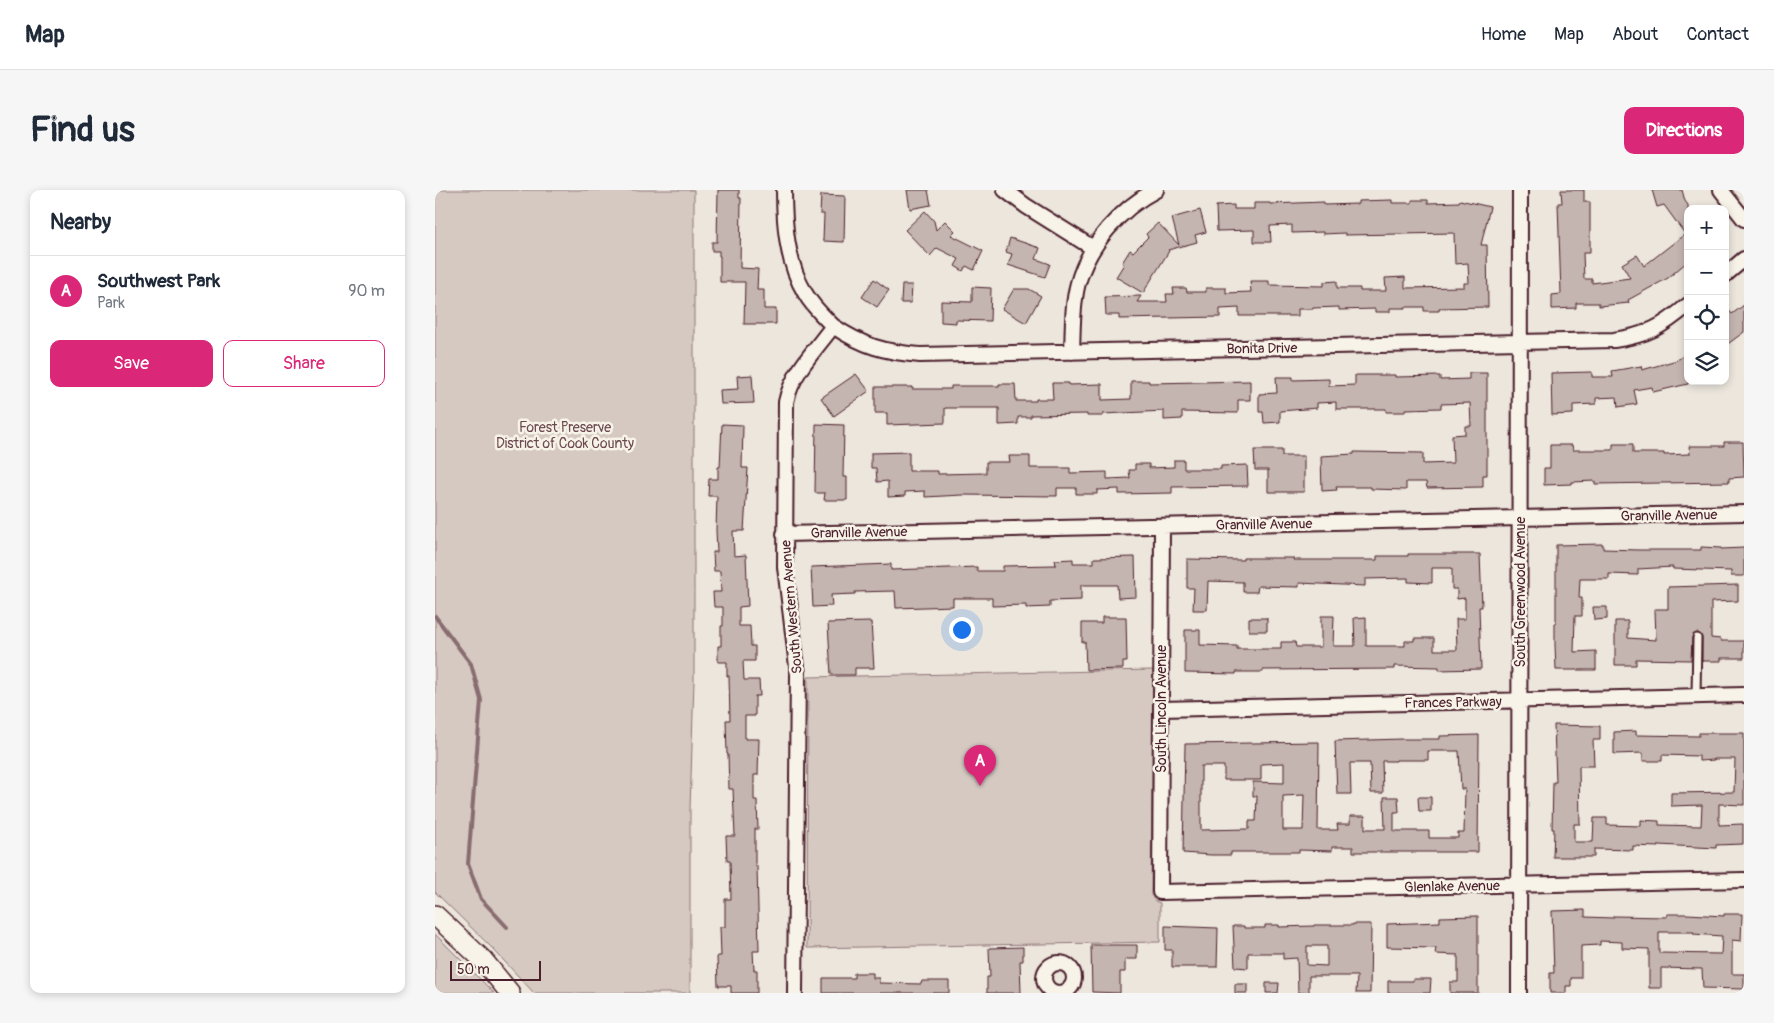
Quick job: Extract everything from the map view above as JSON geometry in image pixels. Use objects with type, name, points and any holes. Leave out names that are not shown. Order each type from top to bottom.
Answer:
[{"type":"main road","points":[[435,915],[483,960],[510,993]]},
{"type":"street","points":[[785,190],[786,233],[797,278],[806,295],[833,326]]},
{"type":"street","points":[[1005,190],[1026,206],[1093,248]]},
{"type":"street","points":[[1072,352],[1073,318],[1078,283],[1093,248],[1125,212],[1137,201],[1156,190]]},
{"type":"street","name":"South Greenwood Avenue","points":[[1519,993],[1520,190]]},
{"type":"street","points":[[1721,190],[1744,219]]},
{"type":"street","points":[[1729,271],[1744,259]]},
{"type":"street","name":"Bonita Drive","points":[[833,326],[853,339],[872,347],[895,353],[930,355],[1614,340],[1635,337],[1651,331],[1667,322],[1684,308]]},
{"type":"street","name":"South Western Avenue","points":[[795,993],[798,675],[786,586],[784,534],[785,414],[789,388],[795,377],[833,326]]},
{"type":"street","name":"Granville Avenue","points":[[784,534],[1744,513]]},
{"type":"street","name":"South Lincoln Avenue","points":[[1160,892],[1162,526]]},
{"type":"street","name":"Frances Parkway","points":[[1161,708],[1744,695]]},
{"type":"street","name":"Glenlake Avenue","points":[[1160,892],[1744,880]]},
{"type":"lane","points":[[1696,696],[1697,638]]},
{"type":"green space","name":"Forest Preserve District of Cook County","points":[[435,190],[694,190],[694,680],[690,810],[690,993],[534,993],[492,948],[435,892]]},
{"type":"green space","points":[[1153,670],[1151,895],[1155,901],[1160,903],[1160,942],[807,948],[808,677]]},
{"type":"green space","points":[[435,934],[494,993],[435,993]]},
{"type":"building","points":[[718,190],[739,190],[739,198],[741,198],[740,268],[758,269],[757,290],[764,290],[764,309],[776,309],[776,324],[744,324],[745,282],[720,282],[719,251],[712,251],[712,242],[717,242]]},
{"type":"building","points":[[907,190],[928,190],[931,205],[910,209]]},
{"type":"building","points":[[1561,190],[1584,190],[1584,202],[1590,202],[1590,253],[1583,253],[1584,279],[1592,279],[1592,283],[1630,278],[1622,264],[1637,255],[1644,266],[1684,235],[1684,264],[1668,278],[1628,300],[1629,303],[1599,306],[1599,303],[1576,303],[1576,308],[1552,309],[1552,295],[1561,294],[1558,203],[1562,203]]},
{"type":"building","points":[[1652,190],[1682,190],[1688,205],[1684,205],[1684,233],[1664,205],[1657,207]]},
{"type":"building","points":[[821,195],[845,196],[844,242],[823,241],[824,214],[820,214]]},
{"type":"building","points":[[1392,200],[1392,203],[1412,203],[1412,200],[1428,200],[1428,203],[1459,202],[1460,200],[1490,207],[1481,245],[1487,245],[1488,307],[1439,308],[1439,311],[1424,311],[1424,307],[1405,307],[1390,308],[1390,312],[1375,312],[1375,309],[1339,310],[1339,307],[1313,308],[1298,309],[1298,316],[1239,316],[1239,308],[1220,309],[1220,317],[1119,319],[1119,315],[1106,315],[1105,297],[1141,296],[1137,302],[1167,302],[1166,294],[1174,294],[1173,288],[1186,288],[1187,292],[1206,292],[1206,288],[1226,288],[1226,293],[1251,292],[1250,281],[1269,281],[1269,285],[1324,286],[1324,282],[1337,281],[1337,288],[1360,288],[1360,291],[1386,291],[1385,278],[1405,277],[1405,288],[1464,287],[1464,283],[1469,283],[1468,263],[1455,264],[1454,233],[1345,235],[1345,233],[1323,234],[1323,232],[1292,233],[1292,225],[1270,226],[1271,242],[1254,242],[1254,230],[1217,231],[1216,206],[1234,205],[1234,209],[1254,209],[1254,203],[1324,202],[1324,205]]},
{"type":"building","points":[[1200,210],[1206,232],[1195,235],[1197,242],[1168,250],[1143,293],[1116,277],[1130,250],[1133,252],[1148,237],[1146,234],[1158,223],[1179,245],[1172,218]]},
{"type":"building","points":[[925,211],[934,221],[936,230],[945,221],[955,231],[951,235],[983,251],[974,270],[966,266],[963,271],[955,266],[959,259],[937,248],[930,256],[905,230]]},
{"type":"building","points":[[1010,238],[1040,248],[1036,259],[1050,264],[1045,277],[1008,265],[1012,254],[1006,252]]},
{"type":"building","points":[[874,279],[889,290],[877,307],[862,297]]},
{"type":"building","points":[[902,285],[912,285],[911,303],[901,303]]},
{"type":"building","points":[[972,287],[991,288],[990,321],[956,320],[956,323],[941,322],[941,301],[972,302]]},
{"type":"building","points":[[1014,289],[1029,289],[1041,296],[1026,323],[1002,309]]},
{"type":"building","points":[[1744,305],[1744,332],[1729,343],[1729,311],[1732,314]]},
{"type":"building","points":[[1684,356],[1684,385],[1653,392],[1652,387],[1634,390],[1637,404],[1618,407],[1617,397],[1596,398],[1596,404],[1573,405],[1573,414],[1552,415],[1551,373],[1592,372],[1592,377],[1613,377],[1612,371],[1641,366],[1642,370],[1677,360]]},
{"type":"building","points":[[1469,373],[1487,373],[1487,475],[1483,475],[1483,487],[1427,488],[1426,482],[1406,482],[1406,490],[1336,487],[1337,490],[1322,491],[1321,456],[1354,454],[1354,452],[1423,453],[1423,464],[1453,463],[1452,435],[1465,434],[1465,426],[1471,426],[1470,403],[1441,404],[1441,408],[1405,409],[1405,412],[1386,412],[1386,409],[1336,409],[1336,402],[1317,403],[1317,408],[1280,411],[1280,422],[1264,423],[1263,412],[1259,412],[1259,394],[1277,393],[1276,377],[1293,377],[1293,380],[1329,379],[1329,386],[1355,385],[1355,375],[1395,375],[1395,377],[1440,376],[1440,380],[1469,379]]},
{"type":"building","points":[[856,374],[869,391],[834,416],[821,398]]},
{"type":"building","points":[[752,375],[754,403],[721,404],[720,390],[738,389],[737,376]]},
{"type":"building","points":[[1131,381],[1149,381],[1149,383],[1250,381],[1250,400],[1238,400],[1238,413],[1182,412],[1182,419],[1164,420],[1164,411],[1103,414],[1103,416],[1087,416],[1087,414],[1031,415],[1031,417],[1018,417],[1018,424],[999,425],[999,408],[945,408],[945,423],[887,425],[887,413],[875,413],[875,387],[951,389],[951,386],[1015,384],[1016,401],[1036,401],[1036,399],[1053,399],[1052,383],[1069,383],[1069,385],[1102,384],[1102,400],[1131,399]]},
{"type":"building","points":[[722,424],[743,425],[742,468],[748,468],[744,531],[733,531],[734,556],[746,555],[748,606],[739,607],[739,626],[750,626],[751,646],[755,646],[755,661],[743,661],[744,680],[759,680],[760,696],[755,696],[755,716],[745,716],[745,739],[759,739],[758,775],[754,775],[754,800],[757,800],[758,829],[755,829],[755,866],[757,866],[759,951],[753,951],[754,970],[757,970],[757,993],[731,993],[731,986],[718,986],[717,956],[721,956],[720,927],[725,927],[725,899],[731,899],[730,861],[727,861],[726,836],[735,836],[733,789],[729,789],[727,754],[726,720],[730,720],[729,676],[727,676],[727,662],[718,662],[718,646],[721,646],[721,626],[723,626],[723,607],[714,607],[713,592],[721,592],[720,571],[714,571],[713,552],[717,552],[717,496],[708,496],[709,479],[718,479]]},
{"type":"building","points":[[816,424],[844,425],[843,477],[847,477],[847,500],[824,500],[825,493],[815,493]]},
{"type":"building","points":[[1724,442],[1743,442],[1744,477],[1729,478],[1729,482],[1595,484],[1595,481],[1544,485],[1544,468],[1550,468],[1550,445],[1572,445],[1573,450],[1613,450],[1613,444],[1633,444],[1633,453],[1664,453],[1664,455],[1690,454],[1689,446],[1724,446]]},
{"type":"building","points":[[1254,450],[1282,450],[1282,456],[1304,456],[1304,492],[1268,492],[1268,470],[1255,470]]},
{"type":"building","points":[[909,452],[909,471],[938,471],[938,474],[986,473],[986,462],[1010,462],[1009,456],[1030,456],[1030,468],[1070,468],[1070,473],[1107,472],[1107,479],[1130,478],[1129,470],[1135,470],[1135,464],[1149,464],[1149,468],[1174,467],[1174,460],[1184,460],[1184,469],[1221,469],[1221,466],[1247,465],[1248,486],[1172,487],[1172,493],[1119,494],[1119,489],[1097,490],[1097,494],[1076,494],[1076,488],[1057,488],[1057,496],[962,495],[925,497],[925,491],[905,492],[905,496],[888,497],[888,481],[877,482],[876,468],[871,468],[871,453]]},
{"type":"building","points":[[1603,544],[1603,549],[1638,550],[1701,550],[1701,547],[1721,549],[1744,548],[1744,576],[1731,576],[1731,571],[1673,569],[1673,567],[1638,569],[1638,575],[1609,574],[1609,579],[1580,579],[1579,598],[1582,598],[1582,616],[1575,616],[1574,652],[1596,651],[1596,670],[1556,670],[1556,545]]},
{"type":"building","points":[[1408,554],[1480,554],[1482,607],[1479,607],[1481,669],[1439,670],[1439,667],[1394,666],[1394,669],[1263,670],[1263,672],[1236,672],[1236,674],[1185,673],[1185,630],[1200,630],[1200,645],[1237,646],[1237,649],[1281,649],[1281,642],[1295,642],[1296,647],[1321,647],[1321,616],[1334,616],[1333,646],[1355,646],[1354,618],[1366,617],[1366,646],[1405,646],[1405,641],[1414,641],[1414,638],[1434,638],[1434,650],[1457,650],[1456,619],[1465,619],[1465,598],[1457,599],[1457,589],[1452,589],[1452,568],[1432,568],[1432,583],[1408,582],[1408,578],[1365,579],[1365,586],[1299,583],[1299,587],[1258,586],[1257,592],[1243,592],[1243,582],[1208,581],[1207,610],[1193,610],[1194,588],[1187,588],[1187,559],[1243,560],[1243,558],[1294,558],[1293,560],[1377,560],[1377,556],[1408,556]]},
{"type":"building","points":[[1135,557],[1136,597],[1118,598],[1117,585],[1081,585],[1081,600],[1050,601],[1050,607],[1026,608],[1026,605],[992,606],[992,598],[953,598],[953,606],[896,608],[895,591],[831,595],[832,606],[813,607],[811,567],[891,564],[891,570],[977,567],[977,571],[1003,571],[1003,566],[1056,565],[1055,560],[1073,559],[1073,563],[1094,563],[1094,558]]},
{"type":"building","points":[[1738,585],[1738,601],[1711,602],[1711,638],[1721,639],[1721,641],[1744,641],[1744,658],[1721,658],[1721,661],[1702,661],[1702,638],[1697,633],[1692,637],[1691,660],[1636,659],[1636,665],[1615,665],[1615,621],[1628,621],[1628,638],[1656,640],[1655,609],[1668,609],[1668,587]]},
{"type":"building","points":[[1593,607],[1607,607],[1607,619],[1594,620]]},
{"type":"building","points":[[1102,617],[1126,617],[1127,662],[1123,662],[1123,669],[1086,670],[1085,642],[1082,642],[1082,623],[1102,623]]},
{"type":"building","points":[[1249,618],[1267,618],[1267,631],[1249,631]]},
{"type":"building","points":[[871,622],[874,668],[855,668],[855,675],[831,675],[828,623]]},
{"type":"building","points":[[1554,725],[1600,726],[1600,740],[1593,740],[1594,766],[1579,766],[1580,824],[1574,824],[1574,842],[1593,842],[1594,818],[1607,818],[1607,825],[1641,826],[1641,820],[1659,821],[1659,825],[1701,826],[1702,805],[1671,806],[1671,793],[1734,792],[1735,759],[1699,761],[1699,756],[1662,755],[1662,761],[1643,761],[1643,753],[1614,754],[1614,732],[1636,731],[1636,735],[1699,736],[1699,733],[1744,733],[1744,805],[1719,804],[1719,825],[1743,824],[1743,844],[1716,845],[1716,848],[1659,845],[1659,847],[1633,846],[1633,850],[1594,849],[1594,857],[1553,857],[1553,782],[1556,782]]},
{"type":"building","points":[[1479,735],[1478,852],[1353,852],[1353,847],[1332,847],[1332,851],[1231,852],[1231,855],[1183,853],[1185,744],[1319,742],[1318,830],[1338,830],[1337,824],[1350,824],[1350,816],[1365,816],[1365,829],[1385,829],[1384,797],[1398,797],[1399,812],[1394,812],[1394,831],[1429,831],[1429,838],[1458,838],[1458,833],[1464,833],[1465,789],[1461,789],[1459,751],[1428,751],[1428,760],[1382,761],[1383,793],[1371,793],[1370,763],[1350,763],[1351,794],[1337,794],[1335,741],[1440,739],[1440,736]],"holes":[[[1284,763],[1284,783],[1253,782],[1253,796],[1257,796],[1256,821],[1249,821],[1249,829],[1201,830],[1201,766],[1224,766],[1224,780],[1261,780],[1261,764]],[[1304,795],[1303,830],[1283,830],[1283,796]]]},
{"type":"building","points":[[1418,797],[1431,797],[1431,811],[1419,811]]},
{"type":"building","points":[[1585,910],[1585,917],[1613,918],[1613,916],[1667,917],[1667,914],[1724,916],[1724,914],[1742,914],[1741,941],[1732,940],[1732,974],[1744,974],[1744,989],[1703,988],[1702,969],[1661,968],[1661,988],[1649,988],[1649,949],[1622,948],[1622,942],[1600,941],[1600,945],[1581,946],[1581,978],[1571,978],[1571,986],[1566,986],[1566,993],[1550,993],[1550,973],[1554,973],[1552,911]],"holes":[[[1659,932],[1694,932],[1693,934],[1722,936],[1721,954],[1659,953]]]},
{"type":"building","points":[[1478,916],[1478,993],[1450,993],[1450,982],[1458,982],[1458,955],[1435,954],[1436,948],[1387,947],[1387,924],[1440,922],[1440,917]]},
{"type":"building","points":[[1371,924],[1370,993],[1356,993],[1357,976],[1309,976],[1309,993],[1298,993],[1297,958],[1283,959],[1283,953],[1248,953],[1248,968],[1235,967],[1233,926],[1265,928],[1265,925],[1279,925],[1279,927]],"holes":[[[1307,946],[1327,946],[1327,966],[1307,965]]]},
{"type":"building","points":[[1165,926],[1218,928],[1217,967],[1172,967],[1172,950],[1165,950]]},
{"type":"building","points":[[1091,945],[1137,945],[1137,959],[1125,959],[1125,972],[1120,972],[1120,993],[1092,992]]},
{"type":"building","points":[[1023,947],[1023,961],[1020,961],[1021,993],[987,993],[987,977],[990,977],[989,948]]},
{"type":"building","points":[[854,973],[873,973],[873,978],[879,978],[879,983],[921,984],[922,981],[949,981],[949,993],[823,993],[823,978],[854,978]]},
{"type":"building","points":[[1413,979],[1431,979],[1430,993],[1388,993],[1388,981],[1413,981]]},
{"type":"building","points":[[1266,983],[1279,983],[1278,993],[1266,993]]},
{"type":"building","points":[[1235,984],[1247,984],[1247,993],[1235,993]]},
{"type":"waterway","points":[[435,616],[471,664],[481,700],[468,864],[481,899],[507,927]]},
{"type":"place","name":"Southwest Park","points":[[980,786]]}]
